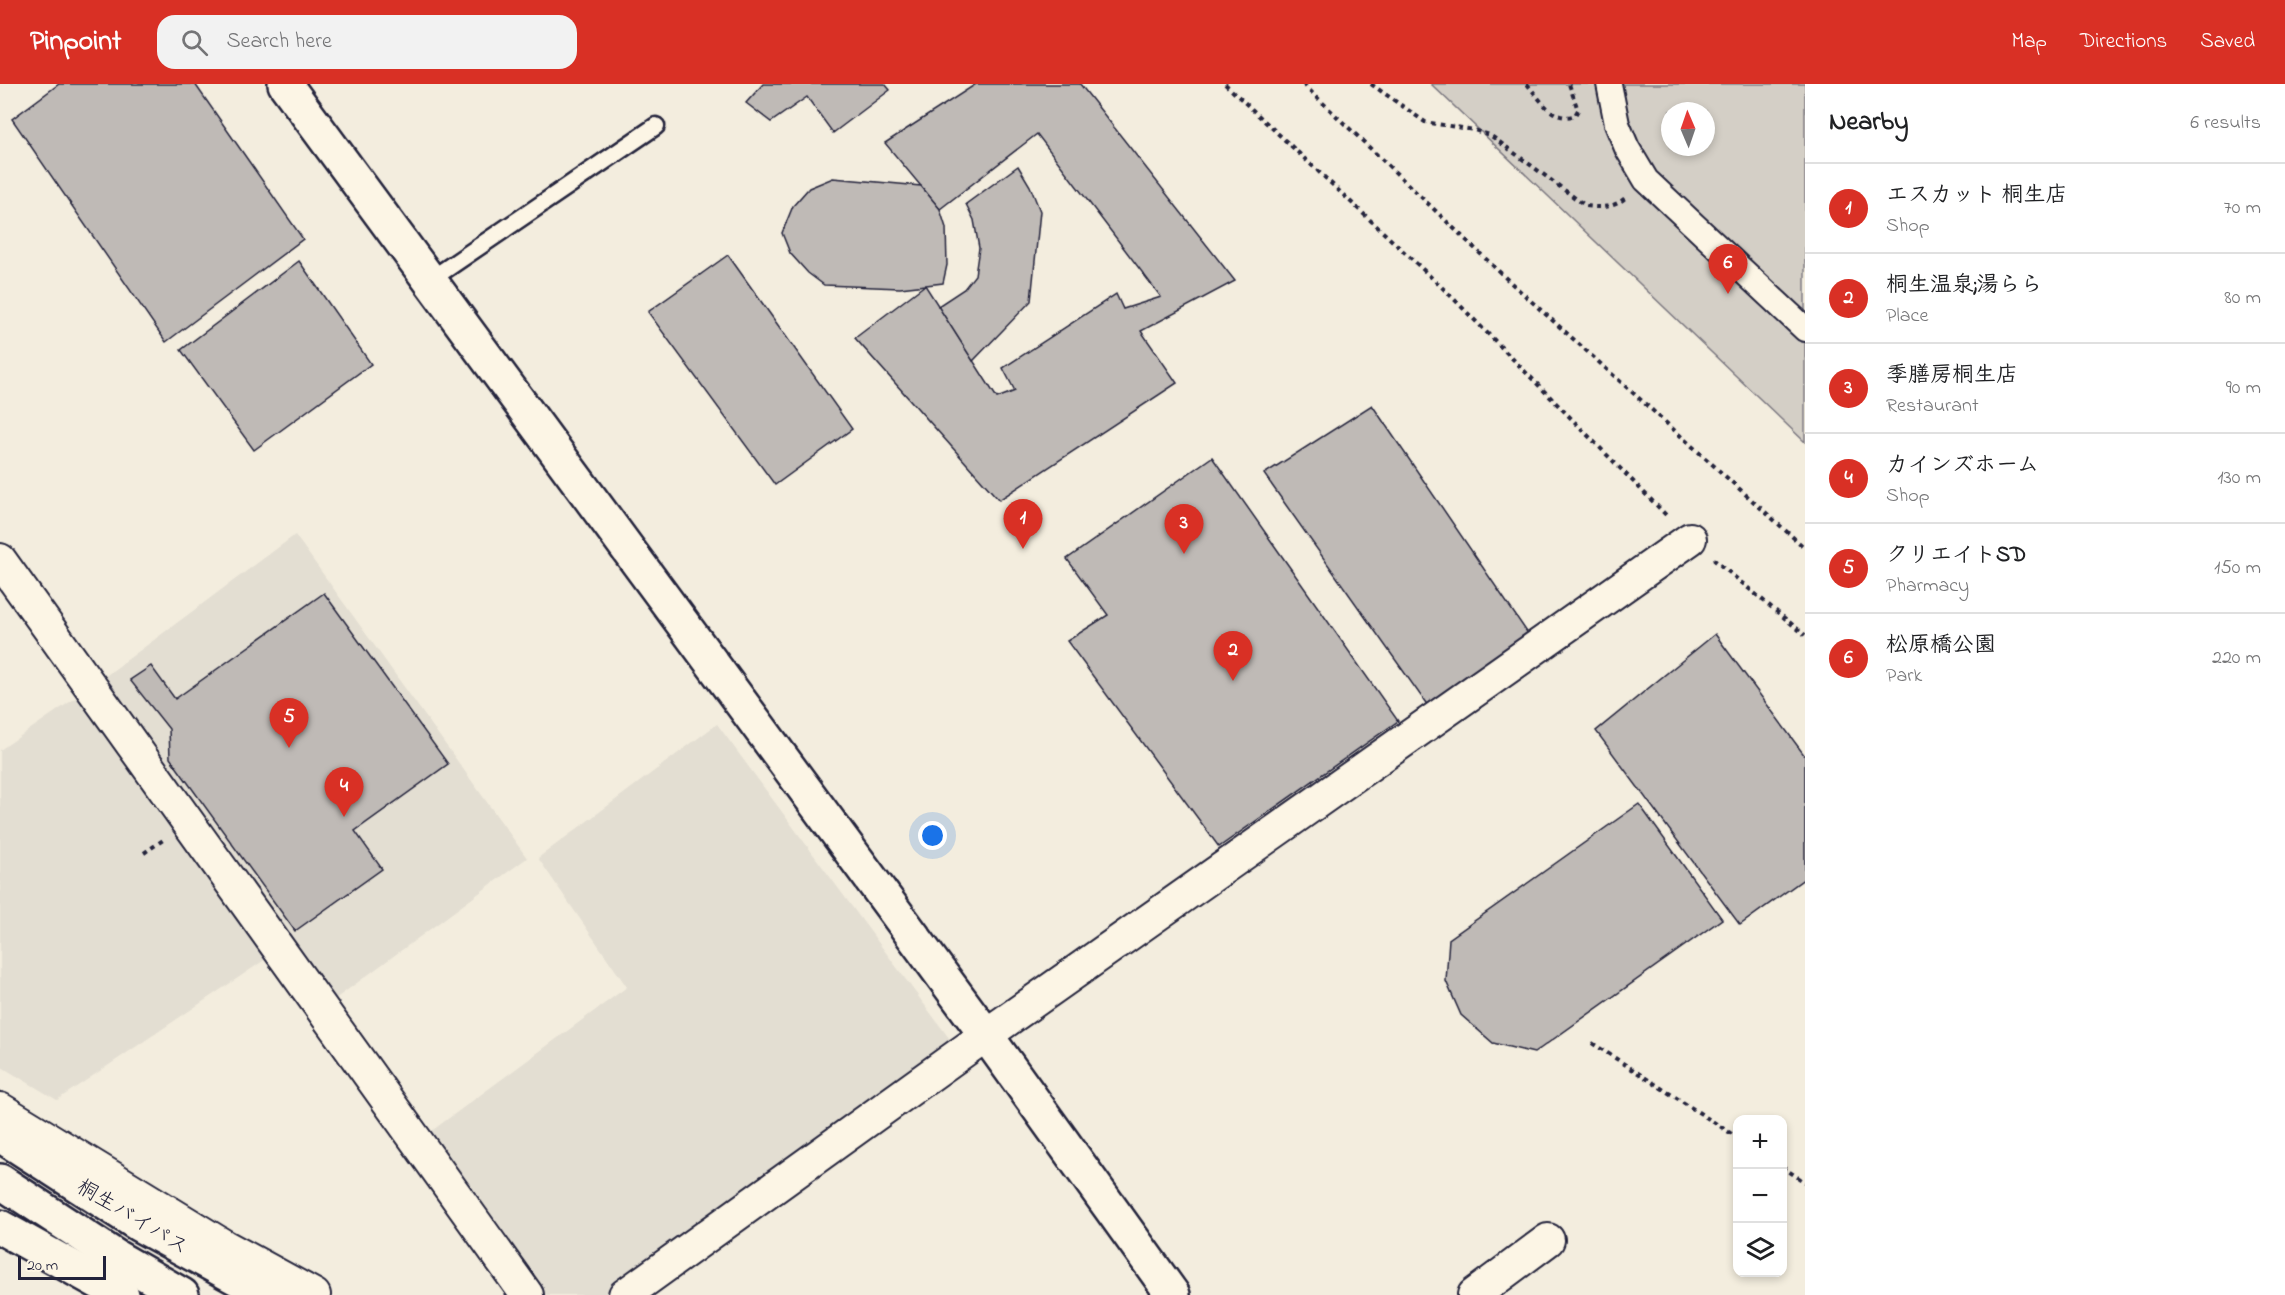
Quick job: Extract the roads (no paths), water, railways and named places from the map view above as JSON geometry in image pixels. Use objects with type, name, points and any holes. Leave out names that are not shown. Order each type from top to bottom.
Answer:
[{"type":"main road","points":[[285,84],[986,1035],[1173,1295]]},
{"type":"main road","name":"桐生バイパス","points":[[0,1135],[138,1224],[268,1295]]},
{"type":"main road","name":"桐生バイパス","points":[[0,1181],[116,1257],[182,1295]]},
{"type":"main road","points":[[0,1227],[122,1295]]},
{"type":"street","points":[[1609,84],[1617,124],[1627,148],[1646,180],[1805,329]]},
{"type":"street","points":[[625,1295],[986,1035],[1690,539]]},
{"type":"street","points":[[0,560],[527,1295]]},
{"type":"street","points":[[0,1109],[224,1246],[314,1295]]},
{"type":"street","points":[[1474,1295],[1548,1240]]},
{"type":"lane","points":[[430,280],[656,126]]},
{"type":"place","name":"松原橋公園","points":[[1728,294]]},
{"type":"place","name":"エスカット 桐生店","points":[[1023,549]]},
{"type":"place","name":"季膳房桐生店","points":[[1184,554]]},
{"type":"place","name":"桐生温泉;湯らら","points":[[1233,681]]},
{"type":"place","name":"クリエイトSD","points":[[289,748]]},
{"type":"place","name":"カインズホーム","points":[[344,817]]}]
